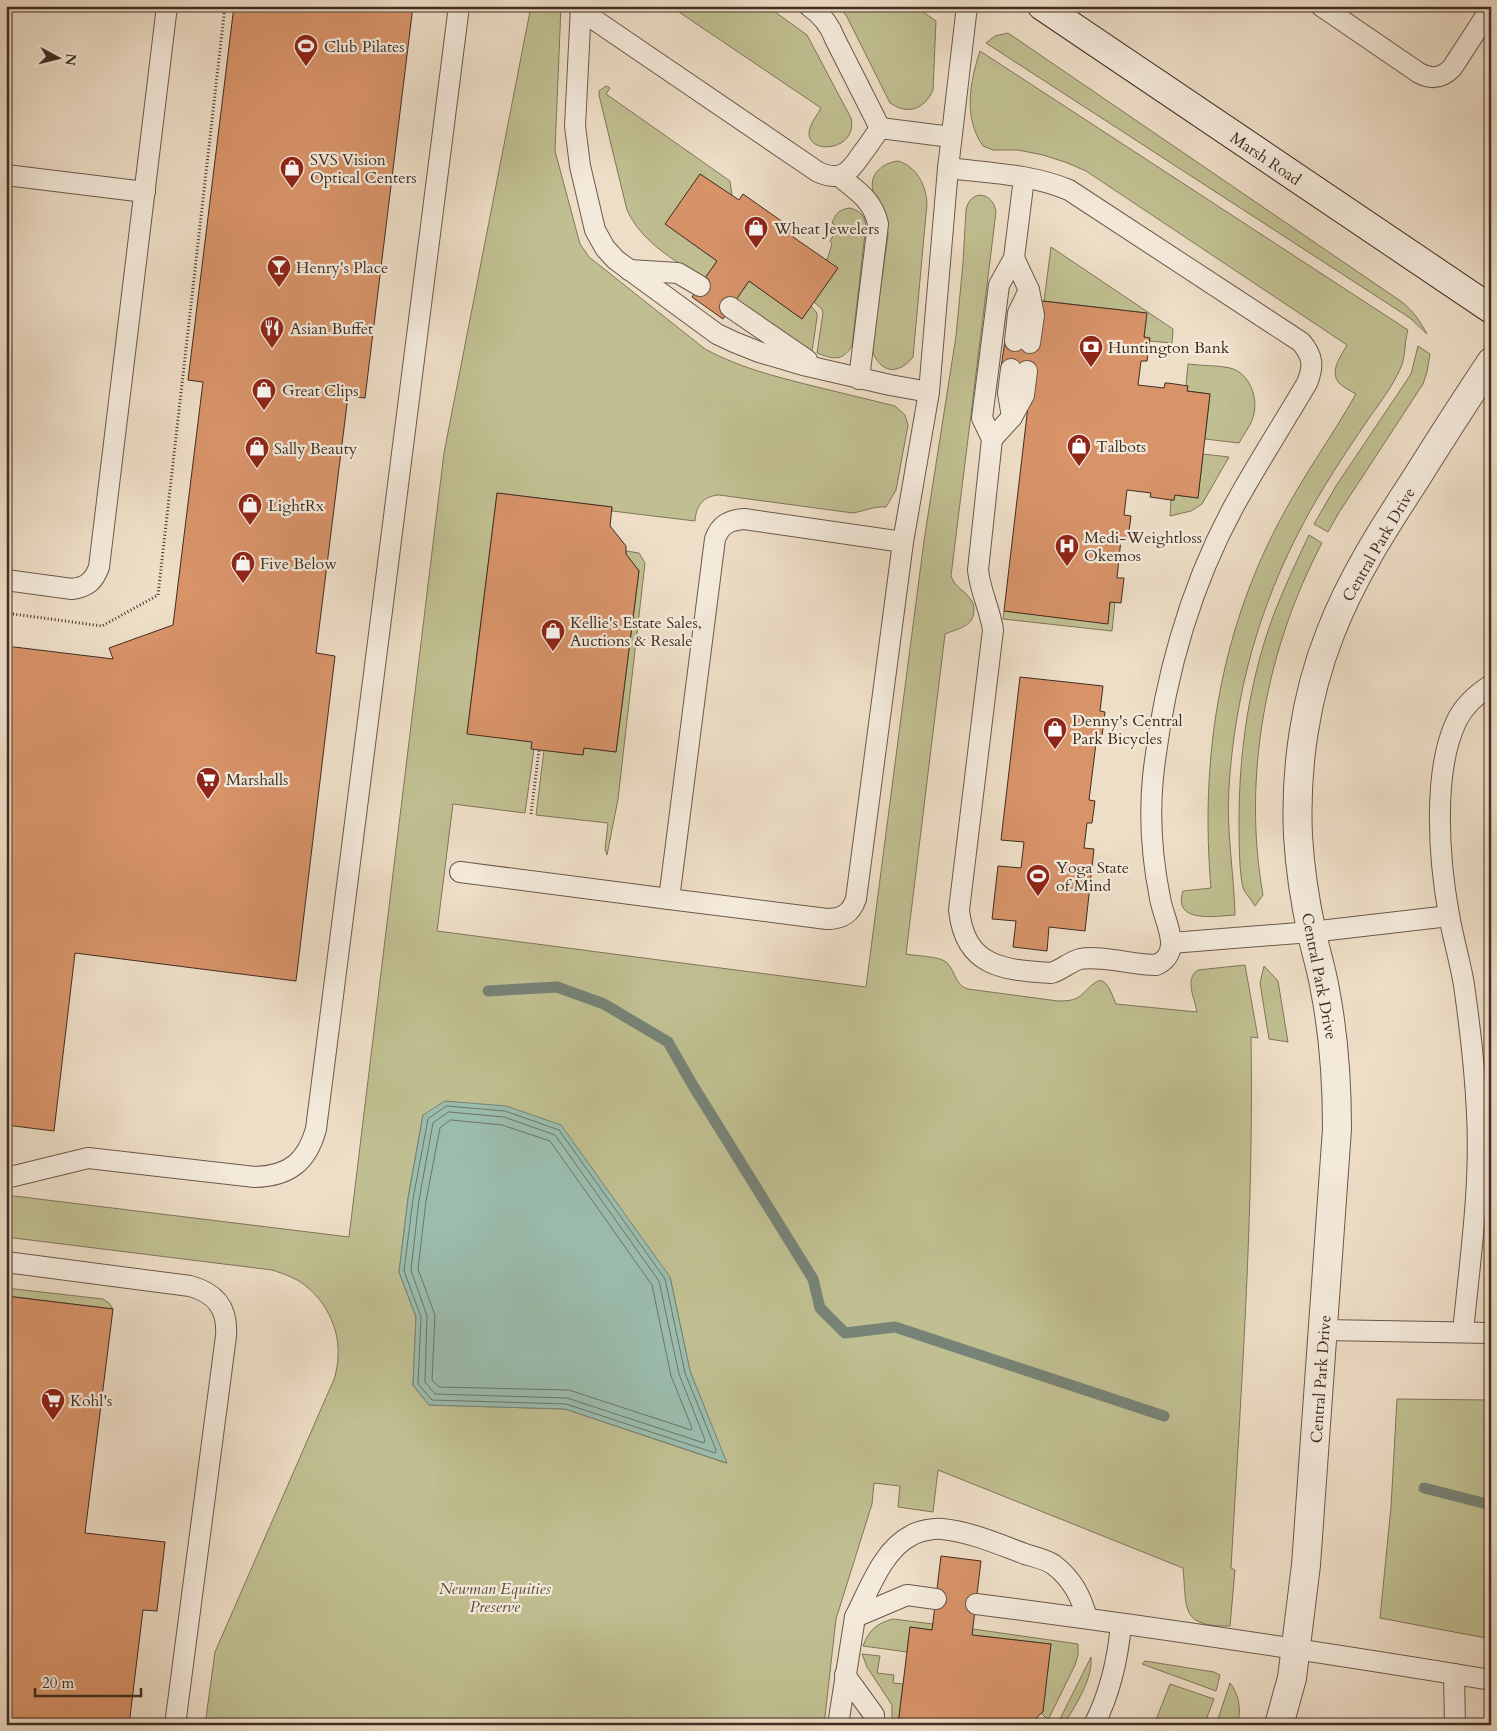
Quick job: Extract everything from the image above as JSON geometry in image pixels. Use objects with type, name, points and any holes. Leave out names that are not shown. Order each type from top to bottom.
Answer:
[{"type":"street","name":"Marsh Road","points":[[1042,6],[1491,309]]},
{"type":"street","name":"Central Park Drive","points":[[1280,1725],[1288,1697],[1297,1648],[1306,1565],[1336,1162],[1337,1088],[1334,1046],[1325,989],[1311,932],[1303,885],[1298,836],[1298,787],[1303,739],[1312,695],[1329,635],[1351,586],[1377,539],[1491,362]]},
{"type":"lane","points":[[6,580],[72,588],[81,587],[88,584],[95,576],[99,567],[168,6]]},
{"type":"lane","points":[[6,1178],[88,1158],[269,1177],[282,1173],[294,1166],[304,1156],[312,1143],[316,1129],[459,6]]},
{"type":"lane","points":[[809,6],[818,13],[832,30],[880,128]]},
{"type":"lane","points":[[460,872],[827,919],[837,919],[846,915],[852,908],[857,890],[903,542],[928,392],[951,137],[967,6]]},
{"type":"lane","points":[[1321,6],[1419,73],[1437,78],[1446,74],[1452,68],[1491,8]]},
{"type":"lane","points":[[581,8],[818,172],[829,176],[839,176],[846,173],[852,168],[880,128]]},
{"type":"lane","points":[[581,8],[575,126],[580,166],[594,230],[605,248],[629,270],[717,334],[759,352],[820,369],[859,379],[928,392]]},
{"type":"lane","points":[[880,128],[951,137]]},
{"type":"lane","points":[[948,168],[1024,178],[1045,181],[1069,190],[1301,342],[1308,349],[1311,359],[1312,371],[1307,383],[1234,507],[1210,556],[1190,608],[1174,660],[1163,708],[1152,788],[1153,854],[1160,899],[1171,943],[1170,953],[1164,961],[1156,965],[1092,958],[1079,960],[1059,971],[1044,972],[994,965],[974,950],[967,940],[961,925],[959,910],[993,640],[992,619],[979,582],[978,570],[992,439],[982,418],[999,285],[1014,258],[1024,178]]},
{"type":"lane","points":[[6,175],[145,192]]},
{"type":"lane","points":[[839,176],[871,204],[878,224],[859,379]]},
{"type":"lane","points":[[1014,258],[1029,290],[1034,315],[1022,342]]},
{"type":"lane","points":[[629,270],[678,273],[700,286]]},
{"type":"lane","points":[[730,308],[820,369]]},
{"type":"lane","points":[[992,439],[1012,417],[1008,393],[1019,370]]},
{"type":"lane","points":[[669,899],[715,539],[718,532],[723,525],[733,520],[744,520],[903,542]]},
{"type":"lane","points":[[1463,1332],[1478,1178],[1477,1115],[1473,1052],[1463,984],[1443,876],[1440,797],[1450,736],[1458,719],[1469,703],[1491,685]]},
{"type":"lane","points":[[1171,943],[1311,932],[1449,916]]},
{"type":"lane","points":[[6,1262],[190,1286],[201,1289],[210,1295],[224,1313],[227,1325],[226,1336],[175,1725]]},
{"type":"lane","points":[[1324,1330],[1491,1333]]},
{"type":"lane","points":[[838,1725],[855,1618],[884,1562],[895,1546],[913,1534],[940,1529],[967,1533],[1052,1563],[1075,1588],[1087,1618]]},
{"type":"lane","points":[[855,1618],[907,1595],[936,1599]]},
{"type":"lane","points":[[976,1604],[1297,1648],[1491,1680]]},
{"type":"lane","points":[[1094,1725],[1114,1672],[1122,1624]]},
{"type":"lane","points":[[1454,1674],[1455,1725]]},
{"type":"lane","points":[[845,1675],[874,1715],[873,1725]]},
{"type":"path","points":[[6,613],[102,626],[158,595],[225,6]]},
{"type":"path","points":[[530,814],[539,750]]},
{"type":"green space","name":"Newman Equities Preserve","points":[[531,6],[561,6],[555,151],[580,244],[589,257],[705,349],[730,361],[769,374],[895,406],[905,415],[908,425],[896,490],[886,507],[853,513],[719,495],[709,497],[701,503],[695,521],[612,511],[612,507],[497,493],[467,733],[532,742],[531,748],[534,749],[525,813],[453,804],[437,931],[866,987],[924,541],[956,336],[966,210],[968,203],[976,196],[981,195],[991,200],[996,212],[951,576],[972,601],[974,611],[968,624],[945,634],[906,954],[943,960],[949,965],[960,984],[968,989],[1066,1001],[1077,998],[1093,984],[1102,981],[1107,985],[1116,1004],[1197,1012],[1191,984],[1194,974],[1198,970],[1245,965],[1258,1038],[1251,1037],[1249,1236],[1231,1568],[1235,1570],[1230,1626],[1202,1623],[1194,1619],[1189,1613],[1186,1605],[1183,1568],[938,1470],[933,1512],[898,1507],[900,1486],[874,1483],[872,1504],[836,1619],[824,1725],[205,1725],[215,1652],[335,1377],[338,1347],[331,1318],[321,1301],[307,1287],[299,1281],[272,1270],[6,1237],[6,1195],[349,1237],[444,453]],"holes":[[[423,1115],[670,1277],[690,1371],[726,1463],[565,1409],[429,1405],[413,1385],[416,1317],[399,1272],[408,1198]]]},
{"type":"green space","points":[[670,6],[767,6],[807,35],[851,118],[851,130],[847,138],[839,144],[830,147],[814,143],[810,137],[810,128],[821,108]]},
{"type":"green space","points":[[839,6],[914,6],[936,21],[933,90],[925,102],[920,106],[909,109],[903,109],[890,103],[847,17]]},
{"type":"green space","points":[[1008,33],[1402,302],[1416,316],[1427,334],[1410,318],[986,43],[995,36]]},
{"type":"green space","points":[[980,51],[1408,330],[1404,358],[1398,374],[1318,498],[1287,555],[1262,619],[1252,651],[1237,718],[1229,787],[1229,835],[1235,915],[1198,916],[1184,909],[1181,902],[1183,891],[1211,888],[1208,841],[1209,793],[1218,701],[1228,655],[1241,611],[1258,567],[1287,507],[1356,394],[1339,383],[1335,374],[1339,359],[1347,345],[1086,171],[1043,155],[1018,150],[993,150],[983,146],[973,124],[970,99],[973,75]]},
{"type":"green space","points":[[606,86],[610,88],[606,94],[730,181],[732,196],[700,174],[666,224],[717,261],[704,280],[650,242],[627,210],[599,95],[599,91]]},
{"type":"green space","points":[[898,161],[910,167],[919,177],[925,190],[927,203],[913,357],[901,367],[890,369],[875,358],[872,350],[888,235],[885,214],[872,187],[877,171],[887,164]]},
{"type":"green space","points":[[849,208],[861,213],[866,225],[852,346],[845,355],[832,358],[817,353],[823,313],[822,309],[814,302],[837,269],[827,260],[832,244],[830,241],[838,227],[832,223],[838,212]]},
{"type":"green space","points":[[1051,247],[1173,329],[1172,343],[1149,341],[1144,337],[1146,313],[1044,301]]},
{"type":"green space","points":[[749,281],[802,319],[811,306],[817,313],[812,352],[735,301]]},
{"type":"green space","points":[[1418,346],[1430,354],[1423,384],[1328,532],[1314,524],[1336,486],[1411,374]]},
{"type":"green space","points":[[1188,364],[1230,368],[1237,371],[1248,382],[1254,397],[1254,413],[1251,423],[1239,443],[1205,439],[1210,394],[1187,391]]},
{"type":"green space","points":[[1203,454],[1229,457],[1202,504],[1191,511],[1170,516],[1171,500],[1174,500],[1175,495],[1198,498]]},
{"type":"green space","points":[[1309,535],[1322,543],[1286,626],[1273,670],[1264,714],[1255,805],[1257,850],[1263,895],[1255,906],[1244,890],[1241,877],[1239,798],[1245,728],[1259,660],[1270,624]]},
{"type":"green space","points":[[626,551],[639,553],[645,563],[618,799],[607,855],[605,849],[608,823],[536,815],[544,750],[583,755],[584,748],[616,752],[639,571],[626,554]]},
{"type":"green space","points":[[1110,602],[1115,602],[1112,631],[1003,619],[1004,611],[1108,623]]},
{"type":"green space","points":[[1264,966],[1278,981],[1288,1042],[1269,1039],[1260,983]]},
{"type":"green space","points":[[6,1288],[103,1299],[113,1309],[6,1296]]},
{"type":"green space","points":[[1397,1399],[1491,1400],[1491,1639],[1380,1618],[1391,1507]]},
{"type":"green space","points":[[893,1619],[933,1624],[932,1630],[910,1627],[907,1652],[863,1646],[874,1628]]},
{"type":"green space","points":[[973,1629],[1078,1644],[1078,1655],[1075,1665],[1048,1720],[1041,1713],[1051,1644],[972,1635]]},
{"type":"green space","points":[[862,1654],[880,1656],[877,1673],[894,1675],[893,1683],[903,1684],[898,1725],[892,1725],[892,1705],[867,1667]]},
{"type":"green space","points":[[1091,1657],[1089,1675],[1082,1692],[1064,1725],[1057,1725]]},
{"type":"green space","points":[[1145,1661],[1214,1672],[1220,1675],[1216,1691],[1142,1664]]},
{"type":"green space","points":[[1230,1683],[1236,1692],[1239,1703],[1237,1725],[1216,1725]]},
{"type":"green space","points":[[1170,1684],[1214,1699],[1204,1725],[1154,1725]]},
{"type":"water","points":[[445,1101],[506,1106],[561,1125],[670,1277],[690,1371],[727,1463],[565,1409],[429,1405],[413,1385],[416,1317],[399,1272],[408,1199],[423,1115]]},
{"type":"building","points":[[234,6],[413,6],[365,398],[348,396],[316,653],[335,656],[296,981],[75,953],[54,1131],[6,1125],[6,646],[113,659],[109,648],[173,625],[203,382],[188,380]]},
{"type":"building","name":"Wheat Jewelers","points":[[700,174],[739,200],[743,194],[797,232],[793,237],[838,268],[802,319],[749,281],[723,319],[692,297],[717,261],[665,224]]},
{"type":"building","points":[[1042,301],[1147,313],[1144,337],[1150,338],[1147,361],[1141,361],[1138,385],[1164,388],[1165,383],[1168,383],[1188,386],[1187,391],[1210,394],[1198,498],[1175,495],[1174,500],[1171,500],[1150,497],[1151,493],[1127,490],[1124,515],[1131,516],[1128,539],[1121,539],[1117,578],[1124,578],[1121,603],[1110,602],[1108,624],[1004,611],[1032,372],[1001,368],[1005,340],[1037,344]]},
{"type":"building","name":"Kellie's Estate Sales, Auctions & Resale","points":[[497,493],[612,507],[610,526],[626,546],[626,554],[639,571],[616,752],[584,748],[583,755],[531,749],[532,742],[467,734]]},
{"type":"building","points":[[1020,677],[1103,686],[1100,711],[1105,712],[1102,736],[1097,735],[1089,800],[1095,801],[1092,823],[1087,823],[1084,848],[1094,849],[1085,931],[1049,927],[1047,951],[1013,947],[1016,921],[992,919],[998,866],[1021,868],[1024,842],[1001,840]]},
{"type":"building","points":[[1491,810],[1491,886],[1490,886]]},
{"type":"building","name":"Kohl's","points":[[6,1296],[113,1309],[85,1533],[165,1542],[157,1611],[143,1610],[129,1725],[6,1725]]},
{"type":"building","points":[[941,1556],[981,1561],[972,1635],[1051,1644],[1043,1712],[1037,1717],[1036,1725],[898,1725],[910,1627],[932,1630]]},
{"type":"waterway","points":[[488,991],[557,987],[604,1004],[668,1042],[813,1279],[820,1308],[845,1333],[895,1327],[1164,1416]]},
{"type":"waterway","points":[[1424,1488],[1491,1505]]},
{"type":"place","name":"Club Pilates","points":[[306,67]]},
{"type":"place","name":"SVS Vision Optical Centers","points":[[292,189]]},
{"type":"place","name":"Wheat Jewelers","points":[[756,249]]},
{"type":"place","name":"Henry's Place","points":[[279,288]]},
{"type":"place","name":"Asian Buffet","points":[[272,349]]},
{"type":"place","name":"Huntington Bank","points":[[1091,368]]},
{"type":"place","name":"Great Clips","points":[[264,411]]},
{"type":"place","name":"Talbots","points":[[1079,467]]},
{"type":"place","name":"Sally Beauty","points":[[257,469]]},
{"type":"place","name":"LightRx","points":[[250,526]]},
{"type":"place","name":"Medi-Weightloss Okemos","points":[[1067,567]]},
{"type":"place","name":"Five Below","points":[[243,584]]},
{"type":"place","name":"Kellie's Estate Sales, Auctions & Resale","points":[[553,652]]},
{"type":"place","name":"Denny's Central Park Bicycles","points":[[1055,750]]},
{"type":"place","name":"Marshalls","points":[[208,800]]},
{"type":"place","name":"Yoga State of Mind","points":[[1038,897]]},
{"type":"place","name":"Kohl's","points":[[53,1421]]}]
